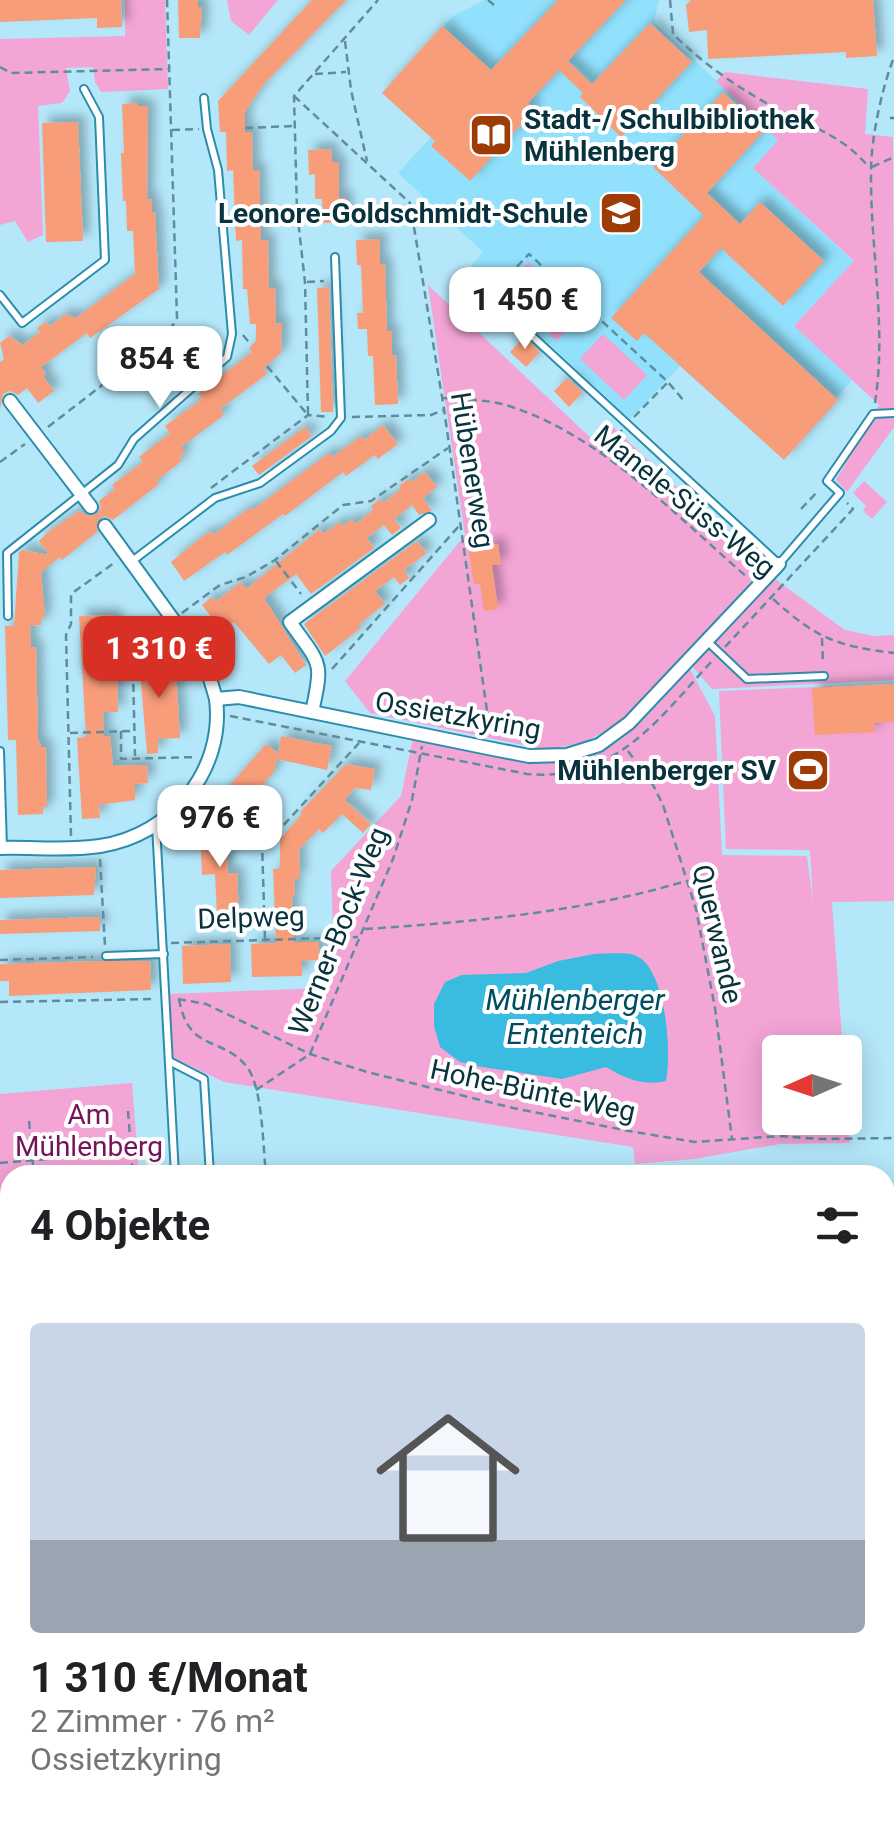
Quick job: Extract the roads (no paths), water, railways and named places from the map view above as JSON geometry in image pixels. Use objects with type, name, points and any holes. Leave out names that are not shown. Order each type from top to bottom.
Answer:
[{"type":"street","points":[[10,401],[90,507]]},
{"type":"street","points":[[312,712],[321,673],[317,660],[290,622],[429,520]]},
{"type":"street","points":[[2,848],[100,846],[128,840],[156,824],[191,792],[215,750],[217,706],[206,665],[105,526]]},
{"type":"street","name":"Ossietzkyring","points":[[217,706],[240,697],[488,748],[547,757],[567,755],[599,744],[630,723],[779,564]]},
{"type":"lane","points":[[0,295],[22,323],[105,260],[99,116],[84,89]]},
{"type":"lane","points":[[8,616],[6,553],[118,465],[134,439],[227,357],[232,334],[218,170],[204,98]]},
{"type":"lane","points":[[128,558],[215,498],[260,483],[331,431],[341,418],[335,257]]},
{"type":"lane","points":[[532,336],[779,564],[840,493],[827,481],[873,414],[894,414]]},
{"type":"lane","points":[[707,641],[747,679],[824,676]]},
{"type":"lane","points":[[0,751],[2,848]]},
{"type":"lane","points":[[156,824],[173,1165]]},
{"type":"lane","name":"Delpweg","points":[[106,956],[164,954]]},
{"type":"lane","points":[[168,1061],[204,1079],[209,1165]]},
{"type":"water","name":"Mühlenberger Ententeich","points":[[594,954],[634,955],[645,962],[653,975],[667,1031],[666,1081],[635,1080],[606,1067],[562,1079],[460,1062],[440,1047],[434,1026],[434,1004],[445,982],[462,975],[526,973]]},
{"type":"place","name":"Stadt-/ Schulbibliothek Mühlenberg","points":[[491,135]]},
{"type":"place","name":"Leonore-Goldschmidt-Schule","points":[[621,213]]},
{"type":"place","name":"Mühlenberger SV","points":[[808,770]]},
{"type":"park label","name":"Am Mühlenberg","points":[[89,1130]]}]
